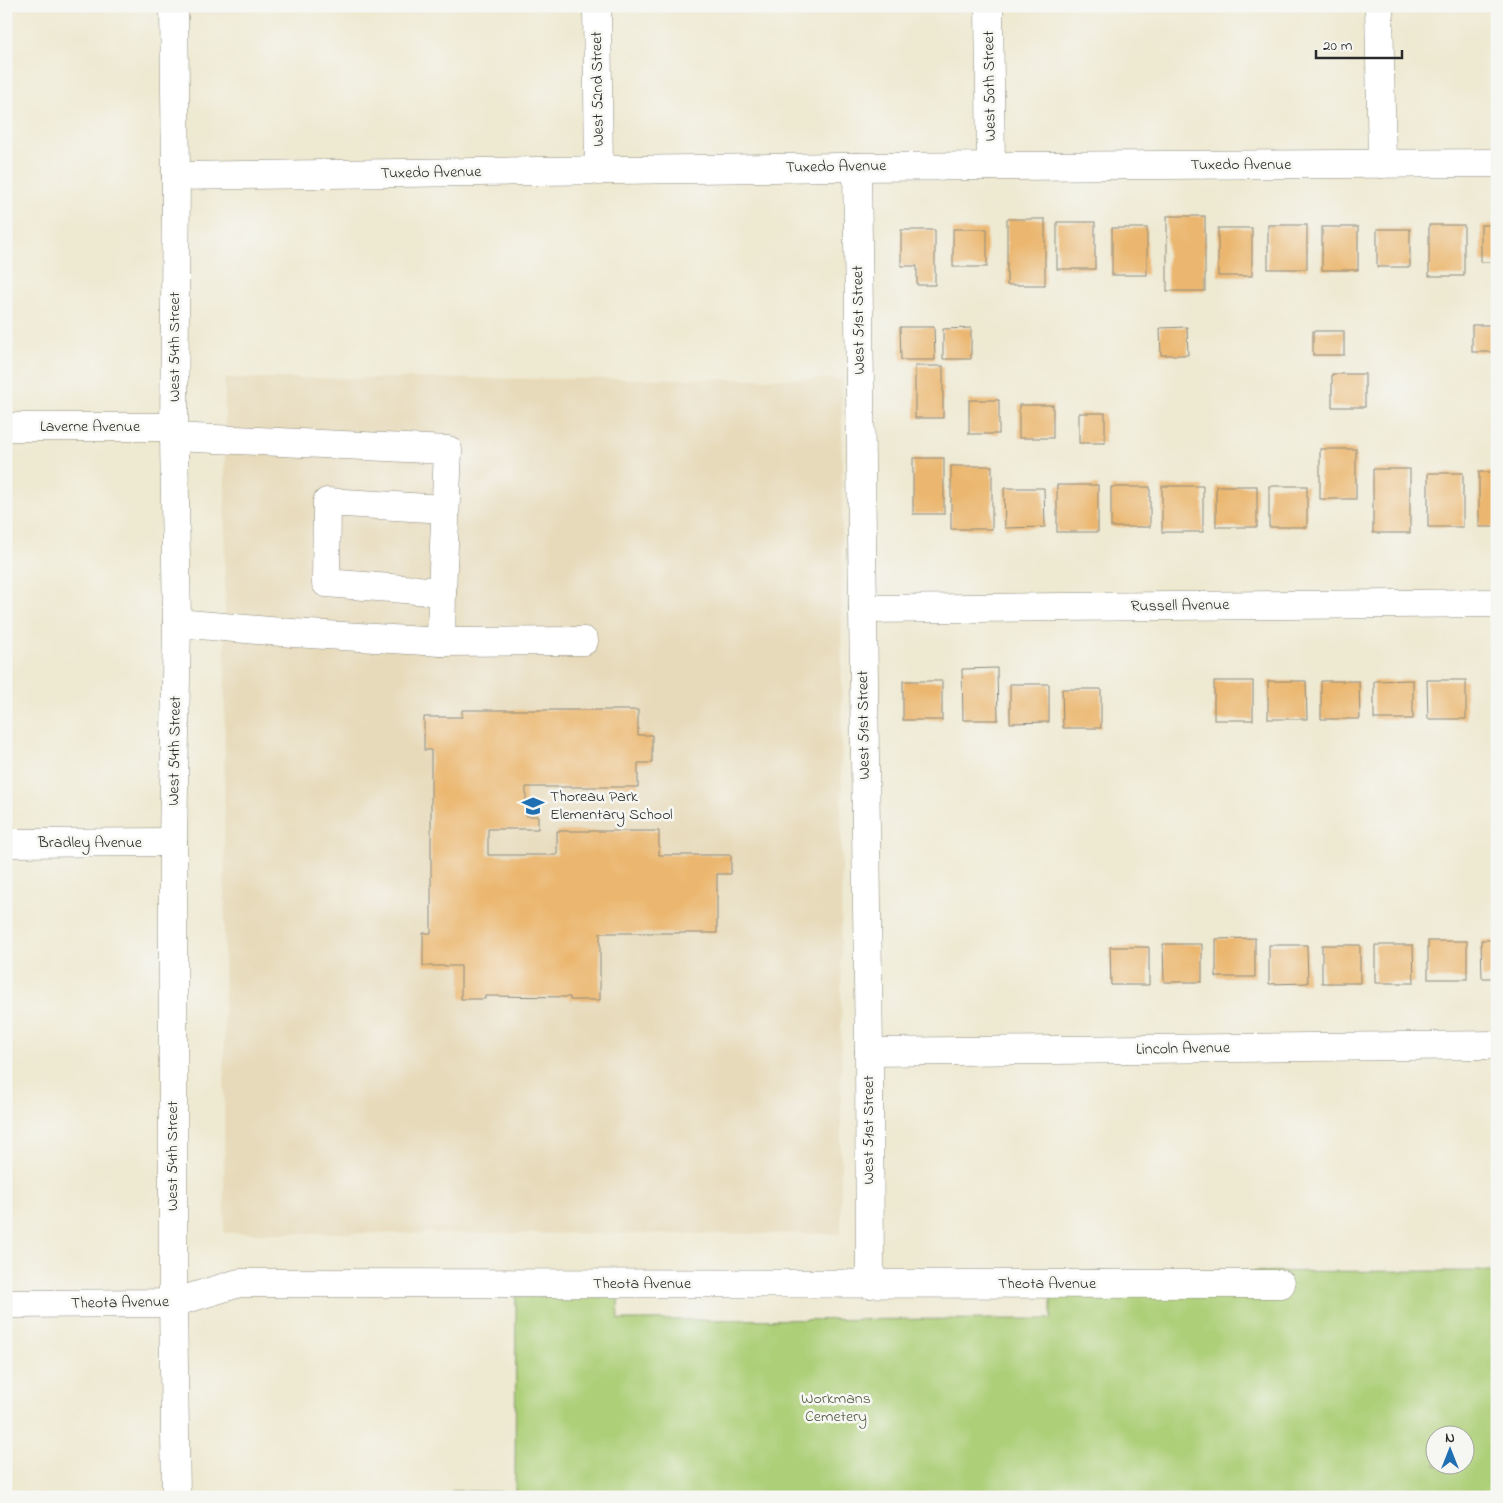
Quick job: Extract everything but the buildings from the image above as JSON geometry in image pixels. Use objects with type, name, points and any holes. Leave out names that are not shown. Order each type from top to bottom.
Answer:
[{"type":"street","name":"West 54th Street","points":[[174,6],[176,176],[174,432],[177,623],[173,842],[173,1303],[176,1497]]},
{"type":"street","name":"West 52nd Street","points":[[597,6],[599,171]]},
{"type":"street","name":"West 50th Street","points":[[989,6],[991,166]]},
{"type":"street","points":[[1379,6],[1382,164]]},
{"type":"street","name":"Tuxedo Avenue","points":[[176,176],[857,167],[1497,163]]},
{"type":"street","name":"West 51st Street","points":[[857,167],[869,1052],[870,1284]]},
{"type":"street","name":"Laverne Avenue","points":[[6,427],[174,432],[448,450],[445,509]]},
{"type":"street","points":[[441,642],[445,509],[327,502],[326,583],[442,592]]},
{"type":"street","name":"Russell Avenue","points":[[863,609],[1497,602]]},
{"type":"street","points":[[177,623],[293,634],[441,642],[584,641]]},
{"type":"street","name":"Bradley Avenue","points":[[6,843],[173,842]]},
{"type":"street","name":"Lincoln Avenue","points":[[869,1052],[1497,1046]]},
{"type":"street","name":"Theota Avenue","points":[[6,1304],[173,1303],[239,1283],[1281,1284]]},
{"type":"shaded area","name":"Thoreau Park Elementary School","points":[[225,378],[842,379],[841,1234],[224,1233]]},
{"type":"green space","name":"Workmans Cemetery","points":[[1497,1271],[1497,1497],[452,1497],[452,1491],[515,1492],[516,1296],[618,1297],[619,1320],[1051,1319],[1051,1272]]},
{"type":"place","name":"Thoreau Park Elementary School","points":[[533,806]]}]
